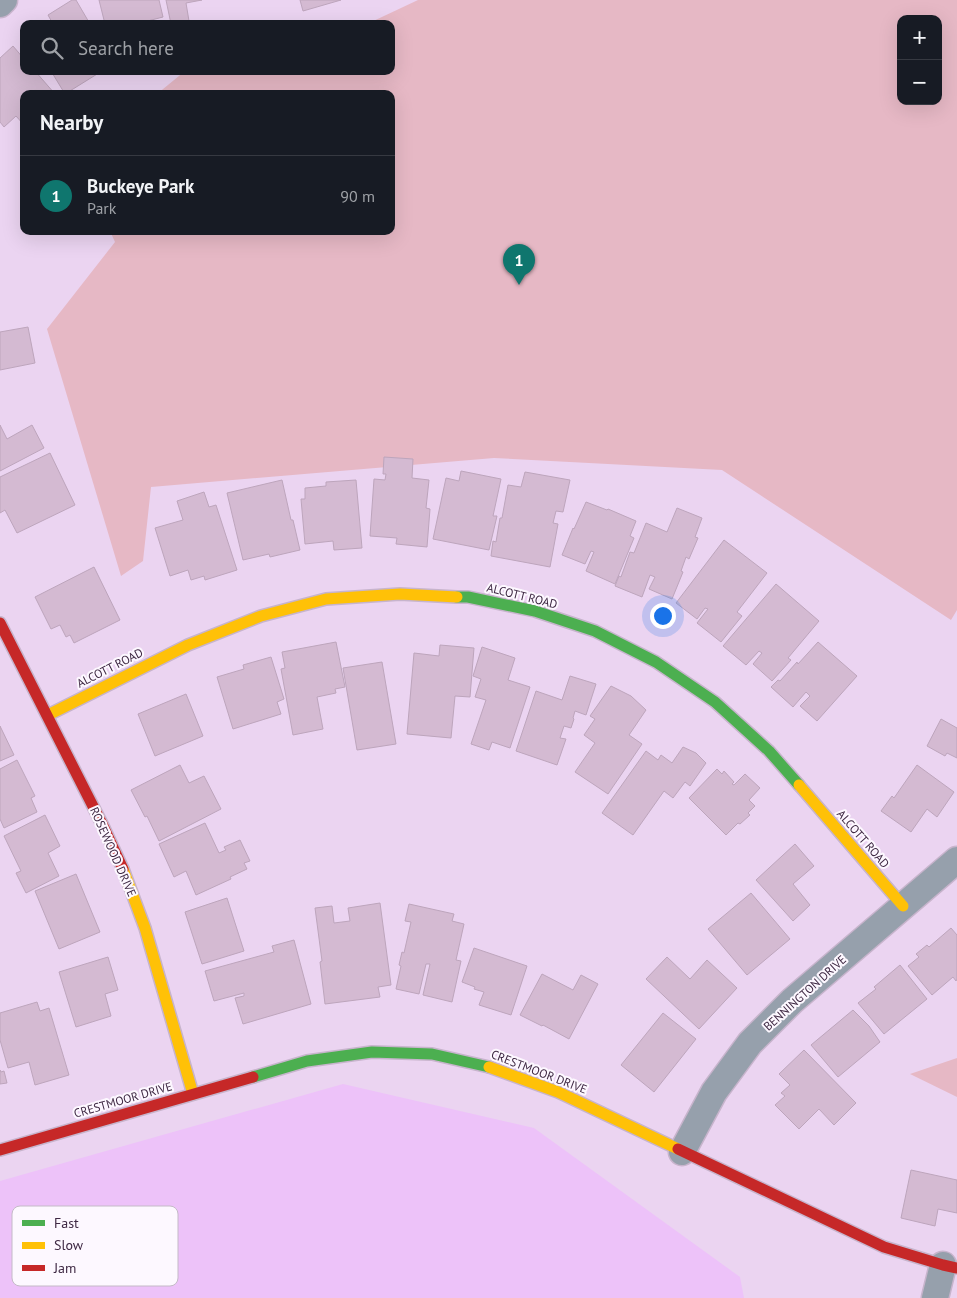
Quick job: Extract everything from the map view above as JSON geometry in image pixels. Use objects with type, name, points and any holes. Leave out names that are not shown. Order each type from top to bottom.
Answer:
[{"type":"street","points":[[0,4],[4,0]]},
{"type":"street","name":"ALCOTT ROAD","points":[[48,715],[188,645],[261,616],[326,599],[400,594],[468,597],[535,611],[595,631],[656,662],[715,702],[769,751],[903,906]]},
{"type":"street","name":"ROSEWOOD DRIVE","points":[[0,623],[103,826],[126,878],[145,928],[194,1094]]},
{"type":"street","name":"BENNINGTON DRIVE","points":[[682,1152],[714,1092],[750,1043],[792,1001],[957,860]]},
{"type":"street","name":"CRESTMOOR DRIVE","points":[[0,1150],[307,1061],[372,1052],[432,1054],[495,1068],[558,1092],[884,1247],[950,1267]]},
{"type":"street","points":[[935,1298],[950,1267]]},
{"type":"shaded area","points":[[418,0],[957,0],[957,610],[951,620],[722,470],[494,458],[151,487],[143,561],[121,576],[47,329],[115,242],[112,235],[395,235],[395,90],[162,90],[180,75],[395,75],[395,20],[376,20]]},
{"type":"shaded area","points":[[957,1058],[957,1097],[910,1074]]},
{"type":"shaded area","points":[[343,1084],[534,1128],[740,1277],[744,1298],[0,1298],[0,1181]]},
{"type":"building","points":[[72,0],[76,0],[88,20],[51,20],[48,15]]},
{"type":"building","points":[[99,0],[159,0],[163,17],[151,20],[104,20]]},
{"type":"building","points":[[166,0],[202,0],[186,3],[189,20],[170,20]]},
{"type":"building","points":[[300,0],[341,0],[303,11]]},
{"type":"building","points":[[13,46],[20,54],[20,75],[38,75],[52,90],[20,90],[20,120],[16,116],[4,127],[0,122],[0,58]]},
{"type":"building","points":[[53,75],[96,75],[71,90],[63,90]]},
{"type":"building","points":[[28,327],[35,363],[0,370],[0,332]]},
{"type":"building","points":[[0,425],[7,439],[32,425],[44,448],[0,471]]},
{"type":"building","points":[[50,453],[75,505],[17,533],[5,510],[0,513],[0,477]]},
{"type":"building","points":[[384,457],[413,459],[412,478],[429,480],[426,508],[430,509],[427,547],[396,544],[397,538],[370,536],[374,479],[385,480],[386,474],[383,474]]},
{"type":"building","points":[[461,471],[501,479],[493,516],[497,516],[489,550],[433,539],[446,478],[459,481]]},
{"type":"building","points":[[525,472],[570,480],[563,512],[556,511],[553,523],[558,524],[550,567],[491,556],[493,541],[496,542],[500,518],[502,518],[508,485],[521,487]]},
{"type":"building","points":[[282,480],[300,550],[270,557],[269,554],[243,560],[227,493]]},
{"type":"building","points":[[356,480],[362,548],[334,550],[333,541],[305,544],[301,499],[305,499],[305,488],[326,486],[326,482]]},
{"type":"building","points":[[204,492],[209,507],[216,505],[237,570],[205,580],[204,576],[191,580],[188,570],[170,576],[155,528],[183,520],[177,501]]},
{"type":"building","points":[[586,502],[636,521],[630,536],[634,538],[615,584],[586,571],[594,552],[591,551],[585,564],[562,555]]},
{"type":"building","points":[[677,508],[702,518],[695,537],[698,538],[689,559],[686,557],[681,571],[683,572],[672,599],[649,589],[655,577],[650,575],[642,597],[615,586],[619,576],[621,577],[630,552],[634,553],[646,523],[667,532]]},
{"type":"building","points":[[724,540],[767,573],[737,612],[742,616],[721,642],[697,623],[708,609],[705,608],[697,619],[676,603]]},
{"type":"building","points":[[94,567],[120,620],[74,643],[70,635],[66,637],[60,625],[51,629],[35,597]]},
{"type":"building","points":[[776,584],[819,621],[788,658],[791,660],[772,681],[753,664],[762,653],[759,651],[746,665],[723,646]]},
{"type":"building","points":[[336,642],[345,687],[335,689],[336,693],[317,697],[323,729],[293,735],[281,669],[285,668],[282,652]]},
{"type":"building","points":[[818,642],[857,676],[817,721],[800,706],[810,696],[806,692],[793,707],[771,687],[778,680],[780,681],[797,662],[798,664]]},
{"type":"building","points":[[440,645],[474,648],[470,697],[455,696],[451,738],[407,734],[414,653],[439,656]]},
{"type":"building","points":[[482,647],[515,658],[508,680],[530,687],[510,748],[492,742],[489,750],[471,744],[486,700],[475,697],[481,679],[473,676]]},
{"type":"building","points":[[271,657],[284,699],[277,702],[281,714],[233,729],[217,677],[244,669],[243,665]]},
{"type":"building","points":[[382,662],[396,744],[357,750],[343,668]]},
{"type":"building","points":[[570,676],[596,684],[586,715],[575,711],[571,728],[564,726],[560,738],[566,739],[557,765],[516,751],[536,691],[562,700]]},
{"type":"building","points":[[611,686],[631,696],[646,710],[629,735],[642,744],[608,794],[575,772],[595,743],[584,735],[595,719],[590,716]]},
{"type":"building","points":[[186,694],[203,736],[155,756],[138,714]]},
{"type":"building","points":[[941,719],[957,728],[957,758],[947,753],[945,756],[927,746]]},
{"type":"building","points":[[0,726],[14,755],[0,761]]},
{"type":"building","points":[[683,747],[696,753],[706,763],[690,786],[685,782],[673,798],[664,791],[633,835],[602,813],[646,751],[658,760],[661,755],[672,763]]},
{"type":"building","points":[[17,760],[35,796],[31,798],[37,812],[4,828],[0,819],[0,769]]},
{"type":"building","points":[[180,765],[189,783],[204,776],[221,809],[159,841],[147,816],[145,817],[131,790]]},
{"type":"building","points":[[917,765],[954,792],[937,817],[927,809],[911,832],[881,811],[892,796],[894,798]]},
{"type":"building","points":[[717,769],[722,774],[724,771],[734,782],[732,784],[734,785],[745,774],[760,788],[749,800],[755,806],[748,813],[750,815],[740,824],[738,823],[726,835],[689,798]]},
{"type":"building","points":[[45,815],[60,846],[48,853],[59,876],[26,893],[16,873],[21,871],[4,836]]},
{"type":"building","points":[[205,823],[219,853],[226,850],[224,847],[240,840],[250,861],[244,863],[247,869],[230,877],[231,879],[196,895],[186,871],[174,877],[159,844]]},
{"type":"building","points":[[795,844],[814,866],[793,884],[810,905],[793,921],[756,880]]},
{"type":"building","points":[[76,874],[100,932],[59,949],[35,891]]},
{"type":"building","points":[[751,893],[790,939],[747,975],[708,929]]},
{"type":"building","points":[[227,898],[244,951],[202,964],[185,912]]},
{"type":"building","points":[[380,903],[391,985],[378,987],[380,997],[325,1004],[315,908],[332,906],[334,923],[350,921],[348,908]]},
{"type":"building","points":[[409,904],[454,914],[452,921],[464,924],[456,960],[461,961],[452,1002],[423,995],[430,964],[426,964],[419,994],[396,989],[401,966],[399,965],[402,952],[404,953],[411,922],[405,921]]},
{"type":"building","points":[[951,928],[957,935],[957,979],[956,981],[953,977],[932,995],[908,966],[919,957],[916,954],[927,945],[929,947]]},
{"type":"building","points":[[294,940],[311,1004],[243,1024],[235,998],[244,996],[244,993],[214,1001],[205,971],[274,952],[272,946]]},
{"type":"building","points":[[474,948],[527,966],[511,1015],[479,1005],[484,992],[462,982]]},
{"type":"building","points":[[108,957],[118,990],[105,994],[111,1016],[76,1027],[59,972]]},
{"type":"building","points":[[667,957],[690,979],[707,960],[737,988],[699,1029],[646,979]]},
{"type":"building","points":[[900,965],[927,999],[884,1034],[858,1003],[876,989],[874,987]]},
{"type":"building","points":[[542,974],[573,990],[581,975],[598,984],[569,1039],[520,1015]]},
{"type":"building","points":[[37,1002],[40,1011],[49,1008],[69,1075],[35,1085],[29,1062],[8,1068],[0,1040],[0,1013]]},
{"type":"building","points":[[853,1010],[869,1026],[880,1042],[838,1077],[811,1045]]},
{"type":"building","points":[[663,1013],[696,1039],[654,1092],[621,1065]]},
{"type":"building","points":[[804,1050],[856,1103],[834,1125],[819,1109],[799,1129],[775,1105],[785,1096],[781,1093],[790,1085],[779,1074]]},
{"type":"building","points":[[0,1070],[1,1072],[4,1071],[7,1083],[0,1084]]},
{"type":"building","points":[[911,1170],[957,1180],[957,1213],[938,1209],[935,1226],[901,1218]]},
{"type":"traffic: fast","points":[[457,597],[468,597],[535,611],[595,631],[656,662],[715,702],[769,751],[799,785]]},
{"type":"traffic: fast","points":[[253,1077],[307,1061],[372,1052],[432,1054],[489,1067]]},
{"type":"traffic: slow","points":[[48,715],[188,645],[261,616],[326,599],[400,594],[457,597]]},
{"type":"traffic: slow","points":[[799,785],[903,906]]},
{"type":"traffic: slow","points":[[123,869],[145,928],[193,1094]]},
{"type":"traffic: slow","points":[[489,1067],[558,1092],[678,1149]]},
{"type":"traffic: jam","points":[[0,623],[123,869]]},
{"type":"traffic: jam","points":[[0,1150],[253,1077]]},
{"type":"traffic: jam","points":[[678,1149],[884,1247],[957,1268]]},
{"type":"place","name":"Buckeye Park","points":[[519,285]]}]
